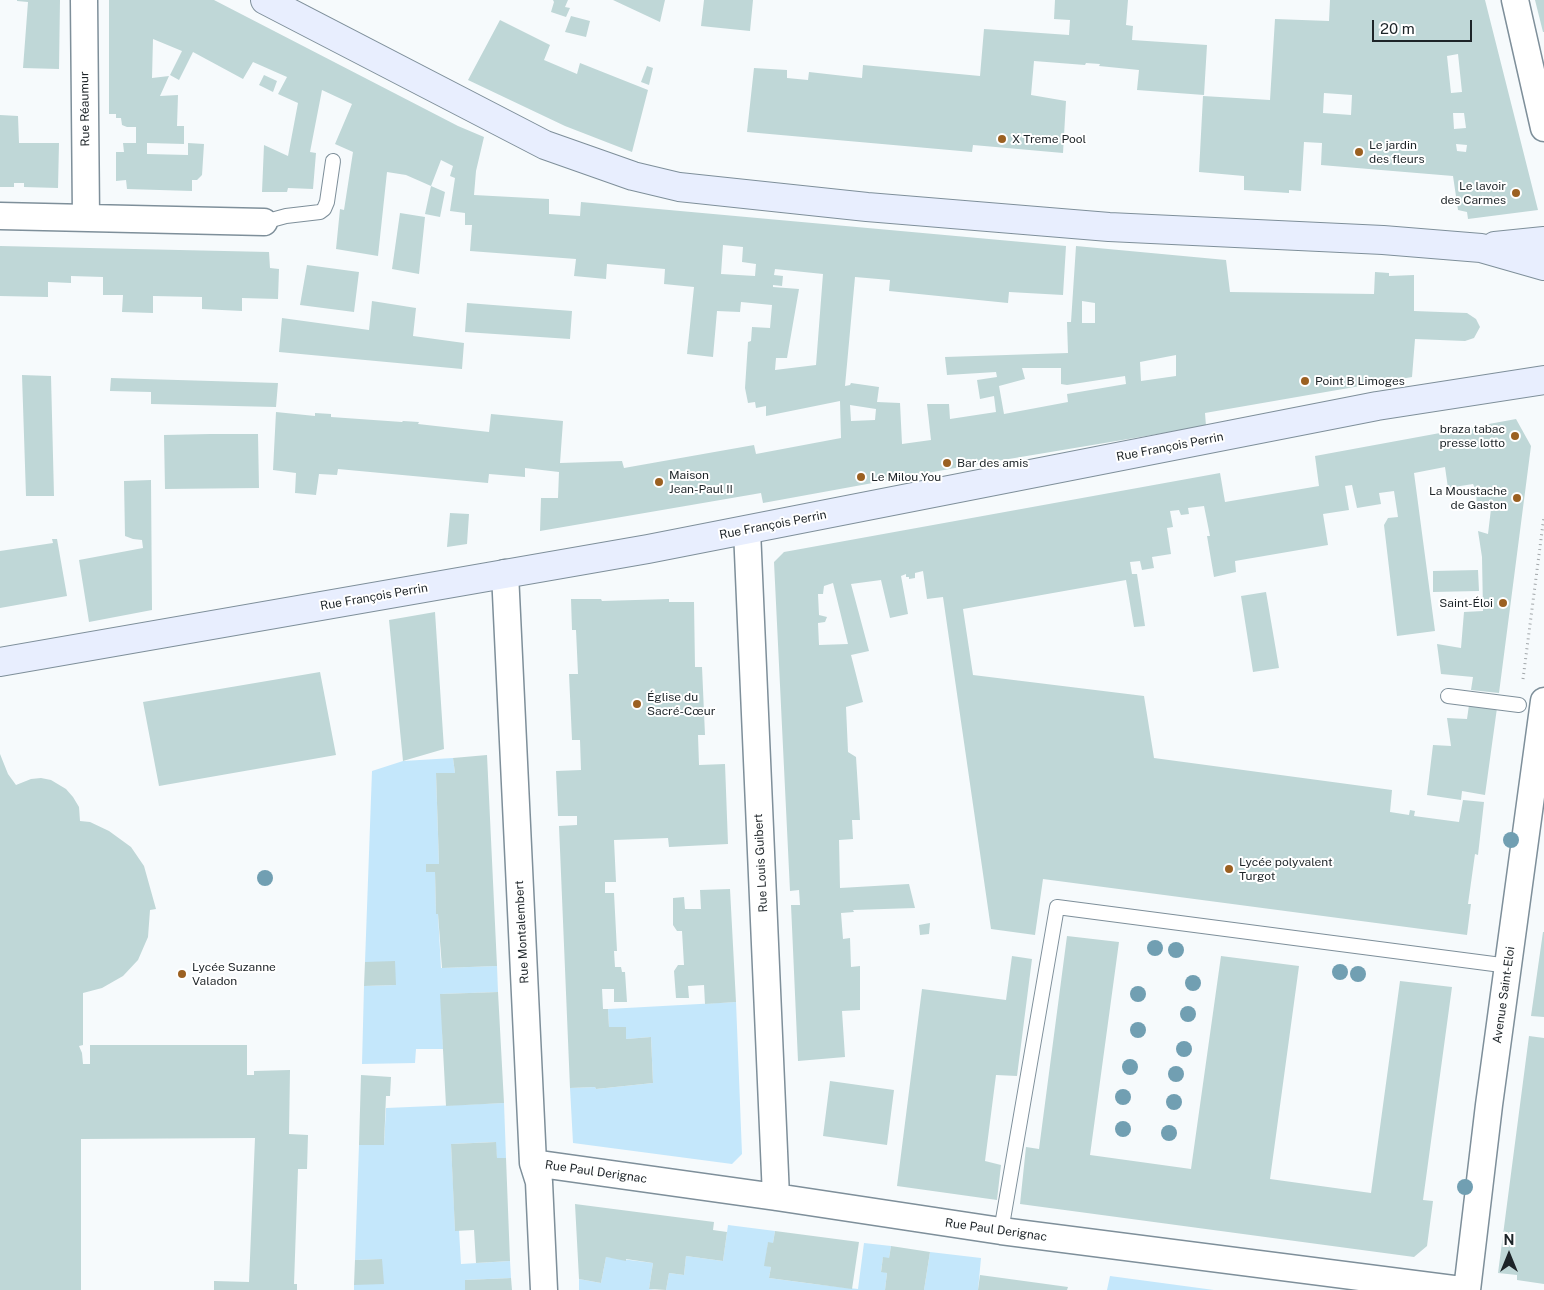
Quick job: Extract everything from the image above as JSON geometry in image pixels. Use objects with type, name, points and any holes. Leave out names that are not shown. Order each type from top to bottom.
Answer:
[{"type":"main road","points":[[265,0],[545,145],[633,176],[679,187],[867,207],[1110,226],[1383,240],[1481,248],[1544,241]]},
{"type":"main road","points":[[1481,248],[1544,266]]},
{"type":"main road","name":"Rue François Perrin","points":[[0,662],[648,549],[1539,374]]},
{"type":"street","name":"Rue Réaumur","points":[[84,0],[86,217]]},
{"type":"street","points":[[1514,0],[1544,128]]},
{"type":"street","points":[[0,216],[264,222]]},
{"type":"street","name":"Rue Louis Guibert","points":[[747,530],[776,1197]]},
{"type":"street","name":"Rue Montalembert","points":[[505,573],[533,1163],[539,1182],[544,1290]]},
{"type":"street","name":"Avenue Saint-Eloi","points":[[1467,1290],[1489,1104],[1509,966],[1536,829],[1532,703]]},
{"type":"street","name":"Rue Paul Derignac","points":[[533,1163],[1001,1231],[1460,1290]]},
{"type":"lane","points":[[264,222],[286,216],[320,212],[324,209],[327,202],[333,161]]},
{"type":"lane","points":[[1448,696],[1532,703]]},
{"type":"lane","points":[[1001,1231],[1057,907],[1509,966]]},
{"type":"shaded area","points":[[453,758],[455,773],[436,773],[439,864],[435,872],[436,913],[438,914],[441,968],[497,966],[498,992],[441,994],[443,1049],[416,1049],[415,1063],[362,1064],[364,986],[396,985],[365,962],[372,771],[403,761]]},
{"type":"shaded area","points":[[736,1002],[742,1154],[732,1164],[573,1143],[570,1088],[595,1087],[596,1089],[653,1083],[651,1037],[626,1039],[626,1027],[609,1027],[608,1009]]},
{"type":"shaded area","points":[[504,1103],[506,1158],[497,1158],[495,1142],[451,1144],[455,1230],[459,1230],[461,1264],[510,1261],[511,1278],[465,1280],[465,1290],[354,1290],[354,1285],[382,1259],[355,1260],[359,1145],[384,1145],[386,1108]]},
{"type":"shaded area","points":[[728,1225],[775,1231],[773,1243],[768,1243],[765,1265],[771,1267],[769,1278],[814,1284],[858,1289],[864,1243],[891,1246],[889,1258],[883,1258],[881,1271],[887,1273],[885,1290],[666,1290],[669,1273],[684,1275],[686,1256],[723,1261]]},
{"type":"shaded area","points":[[930,1252],[981,1258],[978,1290],[924,1290]]},
{"type":"shaded area","points":[[606,1257],[653,1263],[649,1289],[655,1290],[579,1290],[579,1279],[601,1283]]},
{"type":"shaded area","points":[[1110,1276],[1214,1290],[1107,1290]]},
{"type":"building","points":[[17,0],[60,0],[59,69],[23,68],[28,2]]},
{"type":"building","points":[[109,0],[214,0],[458,126],[484,137],[476,171],[474,195],[549,199],[549,214],[580,216],[581,202],[1066,246],[1063,295],[1009,292],[1008,303],[889,291],[890,280],[855,277],[845,386],[851,383],[879,387],[877,402],[900,403],[902,444],[931,440],[927,404],[949,404],[950,419],[996,412],[994,396],[980,399],[977,380],[997,377],[996,372],[947,375],[945,357],[1068,353],[1067,322],[1071,322],[1076,246],[1226,260],[1230,292],[1374,294],[1375,272],[1389,273],[1389,276],[1414,275],[1414,311],[1467,313],[1476,319],[1480,327],[1474,338],[1465,341],[1415,339],[1412,377],[1205,413],[1206,426],[955,468],[763,503],[761,493],[540,531],[541,498],[558,498],[559,472],[525,468],[525,477],[489,474],[488,483],[338,469],[337,475],[319,474],[316,495],[295,493],[296,473],[273,470],[276,412],[315,416],[315,413],[331,414],[331,417],[419,422],[418,424],[489,432],[491,414],[563,421],[560,463],[622,461],[624,468],[754,445],[756,454],[841,438],[840,401],[766,416],[766,406],[756,408],[755,402],[748,403],[745,388],[748,342],[751,341],[752,327],[770,328],[772,305],[741,302],[740,312],[717,311],[713,357],[687,354],[694,287],[664,284],[665,269],[607,264],[606,279],[574,276],[576,259],[470,251],[472,225],[465,225],[465,213],[450,211],[455,178],[450,176],[453,166],[441,160],[431,186],[406,175],[387,172],[378,256],[336,249],[340,209],[344,210],[353,152],[335,144],[352,104],[322,90],[310,152],[316,153],[313,189],[288,188],[287,192],[262,192],[264,145],[288,156],[298,103],[278,94],[287,77],[253,62],[243,79],[193,52],[179,80],[170,75],[182,51],[153,39],[152,78],[169,76],[160,96],[178,95],[177,126],[184,126],[184,144],[147,143],[147,154],[188,155],[188,143],[204,144],[202,175],[197,180],[192,180],[192,191],[127,189],[126,180],[116,181],[116,152],[124,152],[123,143],[136,143],[136,127],[122,125],[121,118],[116,118],[116,114],[109,114]],"holes":[[[723,245],[743,247],[742,262],[756,264],[755,276],[721,274]],[[775,269],[823,274],[816,365],[775,370],[776,358],[787,358],[799,289],[773,287],[773,285],[782,286],[783,276],[774,275]],[[1082,301],[1095,303],[1095,323],[1082,323]],[[1176,355],[1176,376],[1141,381],[1140,362]],[[1022,368],[1061,368],[1061,384],[1067,385],[1125,376],[1126,384],[1067,394],[1068,402],[1004,414],[999,386],[1025,379]],[[850,405],[876,409],[875,420],[851,421]]]},
{"type":"building","points":[[553,0],[568,0],[565,7],[570,8],[566,17],[551,12]]},
{"type":"building","points":[[613,0],[665,0],[660,22]]},
{"type":"building","points":[[704,0],[753,0],[750,31],[701,26]]},
{"type":"building","points":[[1055,0],[1128,0],[1126,25],[1133,26],[1132,40],[1207,45],[1204,95],[1137,90],[1139,70],[1099,66],[1100,64],[1086,63],[1085,65],[1034,61],[1031,95],[1066,101],[1063,153],[973,145],[972,152],[747,132],[754,68],[787,70],[787,78],[808,80],[809,72],[862,78],[863,65],[980,76],[984,29],[1069,35],[1070,20],[1054,19]]},
{"type":"building","points":[[1330,0],[1485,0],[1538,210],[1468,219],[1467,212],[1458,210],[1453,176],[1321,165],[1322,143],[1304,142],[1301,191],[1289,190],[1289,193],[1244,190],[1244,176],[1199,172],[1203,96],[1270,100],[1275,19],[1329,21]],"holes":[[[1458,54],[1462,92],[1451,93],[1447,56]],[[1324,93],[1352,95],[1351,115],[1323,113]],[[1453,113],[1464,113],[1466,128],[1454,129]],[[1456,144],[1467,145],[1466,152],[1457,151]]]},
{"type":"building","points":[[1535,0],[1544,0],[1544,32],[1543,32]]},
{"type":"building","points":[[571,16],[590,21],[586,37],[565,32]]},
{"type":"building","points":[[500,20],[550,45],[544,60],[577,74],[580,63],[648,90],[632,152],[565,126],[468,80]]},
{"type":"building","points":[[647,66],[653,68],[649,85],[641,82]]},
{"type":"building","points":[[264,75],[277,81],[273,92],[259,85]]},
{"type":"building","points":[[0,115],[18,116],[19,143],[59,143],[58,188],[24,187],[24,183],[14,183],[14,187],[0,187]]},
{"type":"building","points":[[431,186],[445,192],[440,217],[425,214]]},
{"type":"building","points":[[400,213],[425,217],[419,274],[392,269]]},
{"type":"building","points":[[0,246],[269,252],[270,268],[279,269],[278,299],[242,298],[242,311],[202,309],[202,297],[153,296],[153,313],[122,312],[123,295],[103,295],[103,277],[71,276],[71,283],[48,282],[48,297],[0,296]]},
{"type":"building","points":[[307,265],[359,272],[354,312],[300,305]]},
{"type":"building","points":[[372,301],[416,308],[413,336],[464,343],[462,369],[279,352],[282,318],[369,330]]},
{"type":"building","points":[[467,303],[572,311],[570,339],[465,332]]},
{"type":"building","points":[[22,375],[51,376],[54,496],[26,496]]},
{"type":"building","points":[[111,378],[278,383],[276,407],[151,404],[151,392],[110,391]]},
{"type":"building","points":[[1516,419],[1531,446],[1499,693],[1471,690],[1473,677],[1441,674],[1437,644],[1461,648],[1464,612],[1483,611],[1482,557],[1478,531],[1488,534],[1491,509],[1477,509],[1476,490],[1473,484],[1448,488],[1445,467],[1414,473],[1435,631],[1397,636],[1384,525],[1388,518],[1398,517],[1394,491],[1379,493],[1381,504],[1357,508],[1352,485],[1345,486],[1349,510],[1323,514],[1328,545],[1235,561],[1236,572],[1214,577],[1207,536],[1210,536],[1204,506],[1188,508],[1189,514],[1181,515],[1179,510],[1170,511],[1173,527],[1167,528],[1171,554],[1152,557],[1154,568],[1142,570],[1140,561],[1130,562],[1132,574],[1137,574],[1145,626],[1134,627],[1126,580],[963,609],[973,675],[1144,696],[1154,758],[1392,790],[1390,812],[1409,815],[1410,810],[1415,811],[1414,816],[1459,822],[1463,800],[1484,802],[1478,855],[1475,854],[1468,904],[1471,904],[1467,935],[1043,879],[1035,935],[991,929],[943,597],[927,599],[923,571],[915,573],[915,578],[909,579],[909,577],[906,577],[906,574],[901,576],[908,614],[890,618],[881,580],[851,584],[869,651],[851,655],[863,702],[846,707],[848,752],[856,757],[860,820],[852,820],[853,839],[839,840],[840,888],[909,884],[915,908],[853,910],[854,912],[841,913],[843,939],[850,938],[851,967],[860,966],[860,1010],[842,1011],[845,1057],[798,1061],[791,905],[800,905],[799,890],[790,891],[774,562],[784,552],[1220,473],[1225,502],[1319,486],[1315,456]],"holes":[[[833,583],[848,644],[819,645],[818,623],[825,622],[827,617],[819,615],[818,594],[823,594],[824,586]]]},
{"type":"building","points":[[258,434],[259,488],[165,489],[164,435]]},
{"type":"building","points":[[151,480],[152,610],[89,622],[79,560],[143,548],[142,540],[125,536],[124,481]]},
{"type":"building","points":[[450,513],[469,514],[467,544],[447,547]]},
{"type":"building","points":[[52,539],[57,539],[67,596],[0,608],[0,551],[53,543]]},
{"type":"building","points":[[1478,570],[1479,591],[1433,592],[1433,571]]},
{"type":"building","points":[[1266,592],[1279,668],[1253,672],[1241,596]]},
{"type":"building","name":"Église du Sacré-Cœur","points":[[571,599],[601,599],[602,601],[669,599],[669,602],[694,602],[695,667],[702,667],[705,735],[698,735],[699,765],[725,764],[728,844],[669,847],[668,838],[614,840],[616,882],[605,882],[605,893],[614,893],[617,951],[614,951],[615,967],[621,967],[622,972],[625,972],[627,1002],[614,1002],[614,989],[602,989],[603,1009],[608,1009],[609,1027],[626,1027],[626,1039],[651,1037],[653,1083],[596,1089],[595,1087],[570,1088],[559,826],[577,825],[577,816],[558,816],[556,771],[581,770],[580,740],[572,740],[569,674],[578,674],[576,630],[572,630]]},
{"type":"building","points":[[435,612],[444,749],[403,761],[389,620]]},
{"type":"building","points":[[320,672],[336,755],[159,786],[143,702]]},
{"type":"building","points":[[1469,705],[1497,708],[1485,795],[1462,791],[1461,800],[1427,795],[1433,745],[1451,746],[1447,718],[1467,719]]},
{"type":"building","points":[[0,754],[8,774],[16,785],[31,779],[51,780],[66,789],[73,797],[79,807],[80,821],[90,822],[109,831],[131,847],[144,866],[156,909],[150,910],[148,937],[138,960],[123,976],[102,988],[83,993],[83,1045],[79,1046],[83,1064],[90,1064],[90,1045],[247,1045],[247,1075],[254,1075],[254,1071],[290,1070],[289,1134],[308,1135],[307,1169],[298,1169],[294,1284],[297,1284],[297,1290],[214,1290],[214,1281],[249,1282],[255,1138],[81,1139],[81,1290],[0,1290]]},
{"type":"building","points":[[487,755],[497,966],[442,968],[438,914],[436,914],[435,872],[426,872],[426,864],[439,864],[436,773],[455,773],[453,758]]},
{"type":"building","points":[[730,889],[736,1002],[705,1004],[704,985],[688,986],[689,998],[676,998],[674,971],[678,965],[684,965],[682,931],[677,931],[673,925],[673,898],[684,897],[685,909],[701,909],[700,890]]},
{"type":"building","points":[[930,923],[929,934],[920,935],[919,925]]},
{"type":"building","points":[[1544,932],[1544,1017],[1531,1016]]},
{"type":"building","points":[[1067,936],[1119,942],[1090,1155],[1191,1169],[1221,956],[1299,966],[1270,1179],[1371,1193],[1400,981],[1452,987],[1423,1200],[1433,1201],[1427,1246],[1414,1257],[1020,1204],[1026,1147],[1039,1149]]},
{"type":"building","points":[[1012,956],[1032,959],[1017,1076],[996,1075],[985,1161],[1001,1165],[997,1200],[897,1186],[922,989],[1006,1000]]},
{"type":"building","points":[[395,961],[396,985],[364,986],[365,962]]},
{"type":"building","points":[[498,992],[504,1103],[446,1106],[440,994]]},
{"type":"building","points":[[1529,1036],[1544,1038],[1544,1284],[1517,1280],[1517,1275],[1498,1273]]},
{"type":"building","points":[[361,1075],[391,1077],[390,1096],[386,1096],[384,1145],[359,1145]]},
{"type":"building","points":[[830,1081],[894,1090],[887,1145],[823,1136]]},
{"type":"building","points":[[496,1142],[497,1158],[506,1158],[510,1261],[476,1263],[474,1230],[455,1231],[451,1144]]},
{"type":"building","points":[[575,1204],[714,1222],[713,1230],[727,1232],[723,1261],[686,1256],[684,1275],[669,1273],[666,1290],[649,1289],[653,1263],[626,1259],[626,1261],[606,1257],[601,1283],[579,1279]]},
{"type":"building","points":[[775,1231],[859,1242],[852,1289],[769,1278],[771,1267],[764,1266],[768,1242],[773,1243]]},
{"type":"building","points":[[891,1246],[930,1252],[924,1290],[885,1290],[887,1273],[881,1272],[883,1257],[889,1258]]},
{"type":"building","points":[[382,1259],[384,1284],[354,1285],[355,1260]]},
{"type":"building","points":[[980,1275],[1068,1287],[1067,1290],[978,1290]]},
{"type":"building","points":[[511,1278],[512,1290],[465,1290],[465,1280]]},
{"type":"place","name":"X Treme Pool","points":[[1002,139]]},
{"type":"place","name":"Le jardin des fleurs","points":[[1359,152]]},
{"type":"place","name":"Le lavoir des Carmes","points":[[1516,193]]},
{"type":"place","name":"Point B Limoges","points":[[1305,381]]},
{"type":"place","name":"braza tabac presse lotto","points":[[1515,436]]},
{"type":"place","name":"Bar des amis","points":[[947,463]]},
{"type":"place","name":"Le Milou You","points":[[861,477]]},
{"type":"place","name":"Maison Jean-Paul II","points":[[659,482]]},
{"type":"place","name":"La Moustache de Gaston","points":[[1517,498]]},
{"type":"place","name":"Saint-Éloi","points":[[1503,603]]},
{"type":"place","name":"Église du Sacré-Cœur","points":[[637,704]]},
{"type":"place","name":"Lycée polyvalent Turgot","points":[[1229,869]]},
{"type":"place","name":"Lycée Suzanne Valadon","points":[[182,974]]}]
